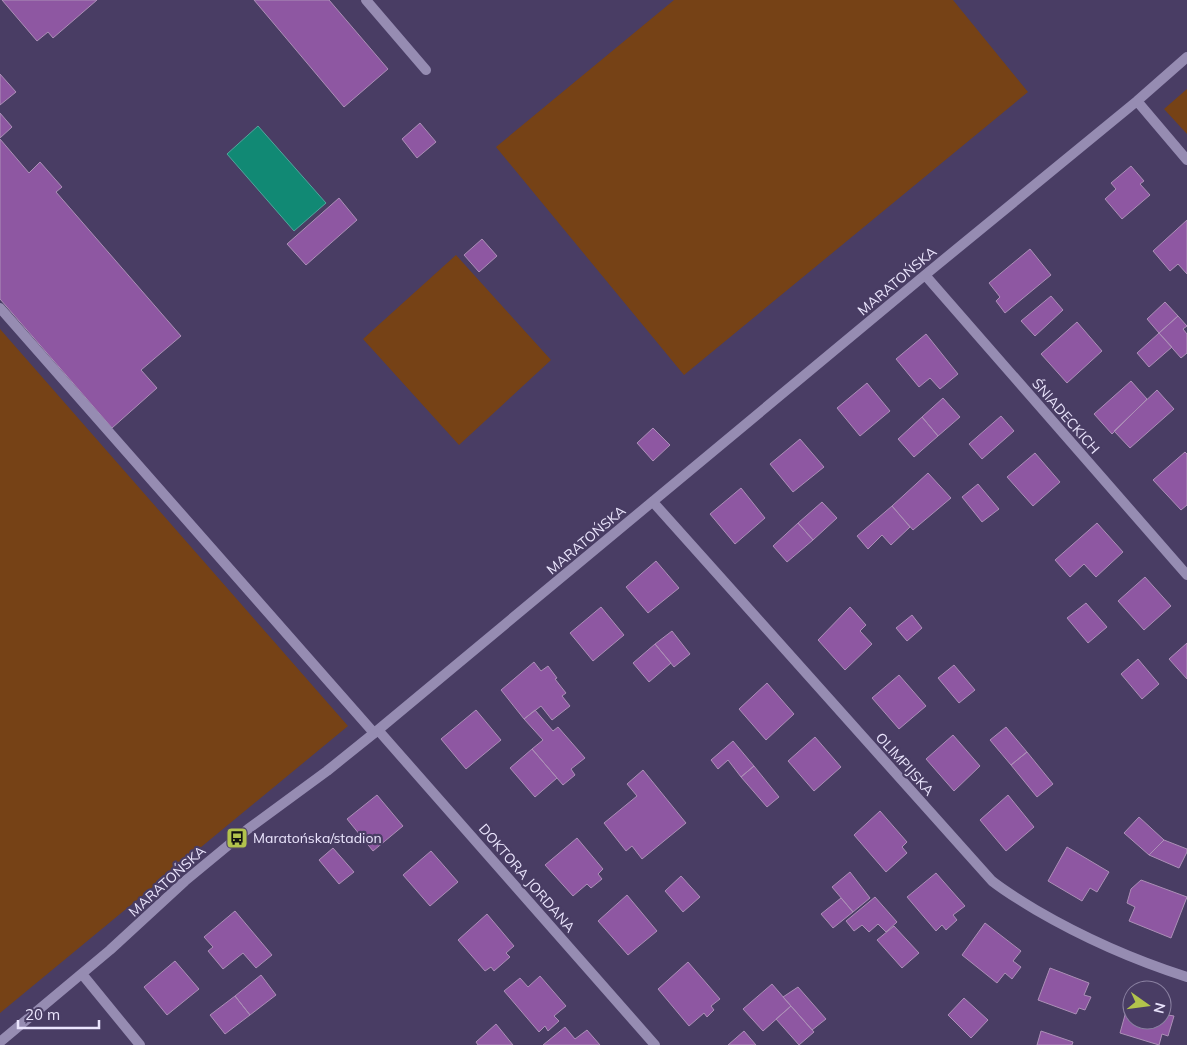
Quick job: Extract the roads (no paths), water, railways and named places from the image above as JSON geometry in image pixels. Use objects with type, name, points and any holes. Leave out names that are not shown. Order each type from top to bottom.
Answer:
[{"type":"street","points":[[366,0],[426,70]]},
{"type":"street","name":"MARATOŃSKA","points":[[0,1042],[110,950],[185,881],[248,829],[327,771],[376,731],[1137,101],[1187,57]]},
{"type":"street","points":[[1137,101],[1187,160]]},
{"type":"street","name":"ŚNIADECKICH","points":[[925,275],[1187,574]]},
{"type":"street","name":"DOKTORA JORDANA","points":[[0,308],[656,1045]]},
{"type":"street","name":"OLIMPIJSKA","points":[[653,502],[992,881],[1003,890],[1071,930],[1161,969],[1187,976]]},
{"type":"street","points":[[82,974],[140,1045]]},
{"type":"place","name":"Maratońska/stadion","points":[[237,838]]}]
